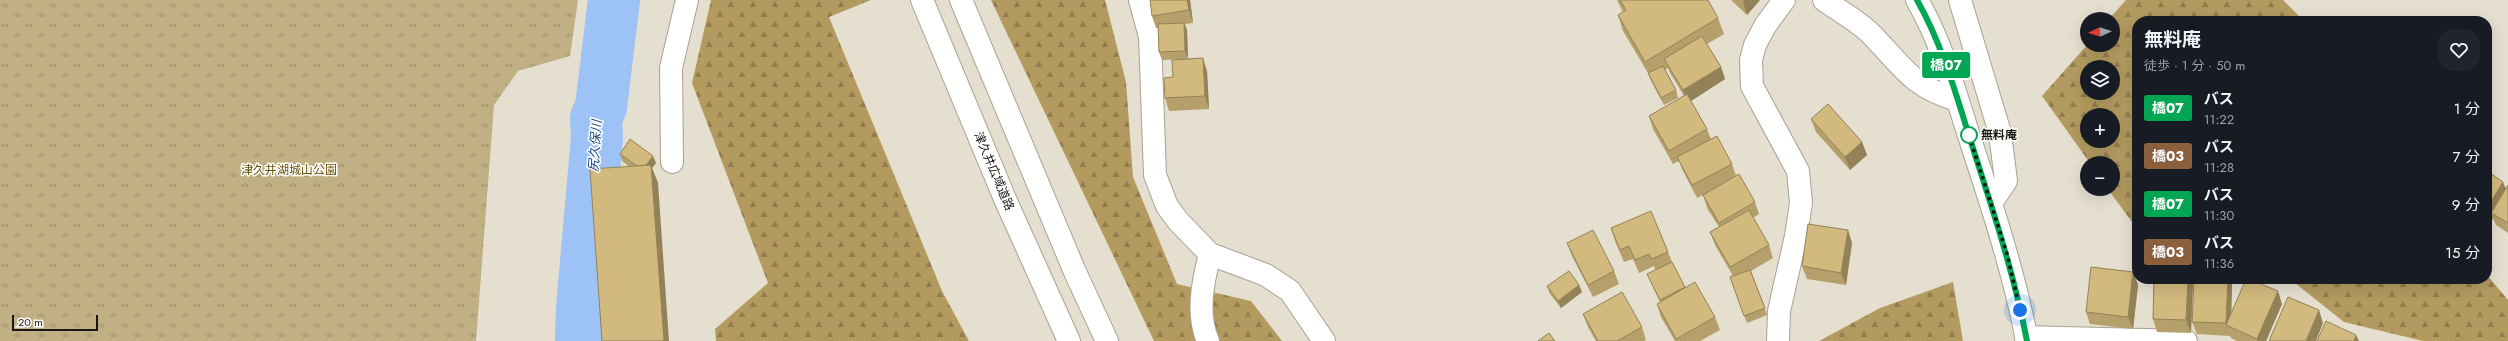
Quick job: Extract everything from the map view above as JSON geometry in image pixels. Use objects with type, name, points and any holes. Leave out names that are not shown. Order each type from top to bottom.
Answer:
[{"type":"street","points":[[672,162],[671,68],[687,0]]},
{"type":"street","name":"津久井広域道路","points":[[922,0],[1005,199],[1069,341]]},
{"type":"street","points":[[962,0],[1075,272],[1107,341]]},
{"type":"street","points":[[1140,0],[1150,36],[1155,175],[1167,206],[1178,221],[1210,254],[1266,275],[1290,291],[1324,341]]},
{"type":"street","points":[[1778,341],[1779,311],[1796,236],[1801,203],[1798,170],[1752,86],[1751,60],[1765,26],[1784,0]]},
{"type":"street","points":[[1824,0],[1867,31],[1914,81],[1935,93],[1957,100]]},
{"type":"street","points":[[1917,0],[1938,45],[1991,203],[2009,261],[2026,339],[2186,341]]},
{"type":"street","points":[[1960,0],[2000,133],[2006,181],[1991,203]]},
{"type":"street","points":[[1208,341],[1202,314],[1205,275],[1210,254]]},
{"type":"green space","name":"津久井湖城山公園","points":[[0,0],[578,0],[570,56],[518,71],[494,105],[476,341],[0,341]]},
{"type":"green space","points":[[711,0],[871,0],[829,17],[942,291],[969,341],[716,341],[715,329],[768,283],[692,83]]},
{"type":"green space","points":[[991,0],[1105,0],[1126,82],[1133,177],[1177,284],[1251,301],[1282,341],[1154,341]]},
{"type":"green space","points":[[2126,0],[2283,0],[2299,16],[2132,16],[2132,222],[2113,196],[2120,196],[2120,156],[2085,156],[2042,96],[2081,52],[2120,52],[2120,12],[2115,12]]},
{"type":"green space","points":[[2492,281],[2508,300],[2508,341],[2423,341],[2344,322],[2296,284],[2492,284]]},
{"type":"green space","points":[[1953,282],[1963,341],[1819,341],[1880,308]]},
{"type":"building","points":[[1150,0],[1187,0],[1189,10],[1152,16]]},
{"type":"building","points":[[1620,0],[1708,0],[1718,18],[1645,62],[1618,15],[1626,10]]},
{"type":"building","points":[[1184,23],[1185,51],[1159,52],[1158,24]]},
{"type":"building","points":[[1702,36],[1721,67],[1683,90],[1664,59]]},
{"type":"building","points":[[1203,58],[1205,96],[1165,98],[1164,78],[1173,77],[1172,60]]},
{"type":"building","points":[[1663,66],[1676,90],[1661,98],[1648,73]]},
{"type":"building","points":[[1687,94],[1707,129],[1669,151],[1649,116]]},
{"type":"building","points":[[1828,104],[1862,142],[1845,157],[1811,119]]},
{"type":"building","points":[[1717,136],[1732,164],[1692,185],[1677,157]]},
{"type":"building","points":[[630,139],[653,156],[646,165],[637,166],[620,154]]},
{"type":"building","points":[[651,165],[664,341],[602,341],[590,169]]},
{"type":"building","points":[[1739,174],[1755,202],[1719,223],[1703,195]]},
{"type":"building","points":[[2492,174],[2503,182],[2492,200]]},
{"type":"building","points":[[2508,185],[2508,223],[2492,214]]},
{"type":"building","points":[[1749,210],[1769,245],[1730,267],[1710,232]]},
{"type":"building","points":[[1651,211],[1668,252],[1651,259],[1649,254],[1635,260],[1629,246],[1620,250],[1611,228]]},
{"type":"building","points":[[1808,224],[1848,230],[1841,273],[1802,266]]},
{"type":"building","points":[[1593,230],[1614,271],[1588,285],[1567,243]]},
{"type":"building","points":[[1672,262],[1685,287],[1660,300],[1647,274]]},
{"type":"building","points":[[2091,267],[2132,272],[2128,317],[2086,312]]},
{"type":"building","points":[[1750,270],[1765,308],[1744,316],[1730,277]]},
{"type":"building","points":[[1569,271],[1579,285],[1558,301],[1547,286]]},
{"type":"building","points":[[1695,282],[1715,317],[1676,339],[1657,304]]},
{"type":"building","points":[[2154,284],[2188,284],[2186,320],[2153,319]]},
{"type":"building","points":[[2194,284],[2228,284],[2226,323],[2192,322]]},
{"type":"building","points":[[2244,284],[2261,284],[2278,291],[2257,339],[2226,325]]},
{"type":"building","points":[[1622,292],[1642,327],[1617,341],[1598,341],[1583,314]]},
{"type":"building","points":[[2288,297],[2319,310],[2306,341],[2269,341]]},
{"type":"building","points":[[2326,321],[2356,335],[2354,341],[2317,341]]},
{"type":"building","points":[[1549,333],[1555,341],[1538,341]]},
{"type":"waterway","name":"尻久保川","points":[[581,341],[582,307],[597,137],[596,118],[601,107],[614,0]]},
{"type":"bus line","name":"橋07","points":[[1917,0],[1934,34],[1944,59],[1991,203],[2007,254],[2027,341]]},
{"type":"place","name":"無料庵","points":[[1969,135]]},
{"type":"route","points":[[1969,135],[1967,129],[2007,254],[2020,310]]}]
